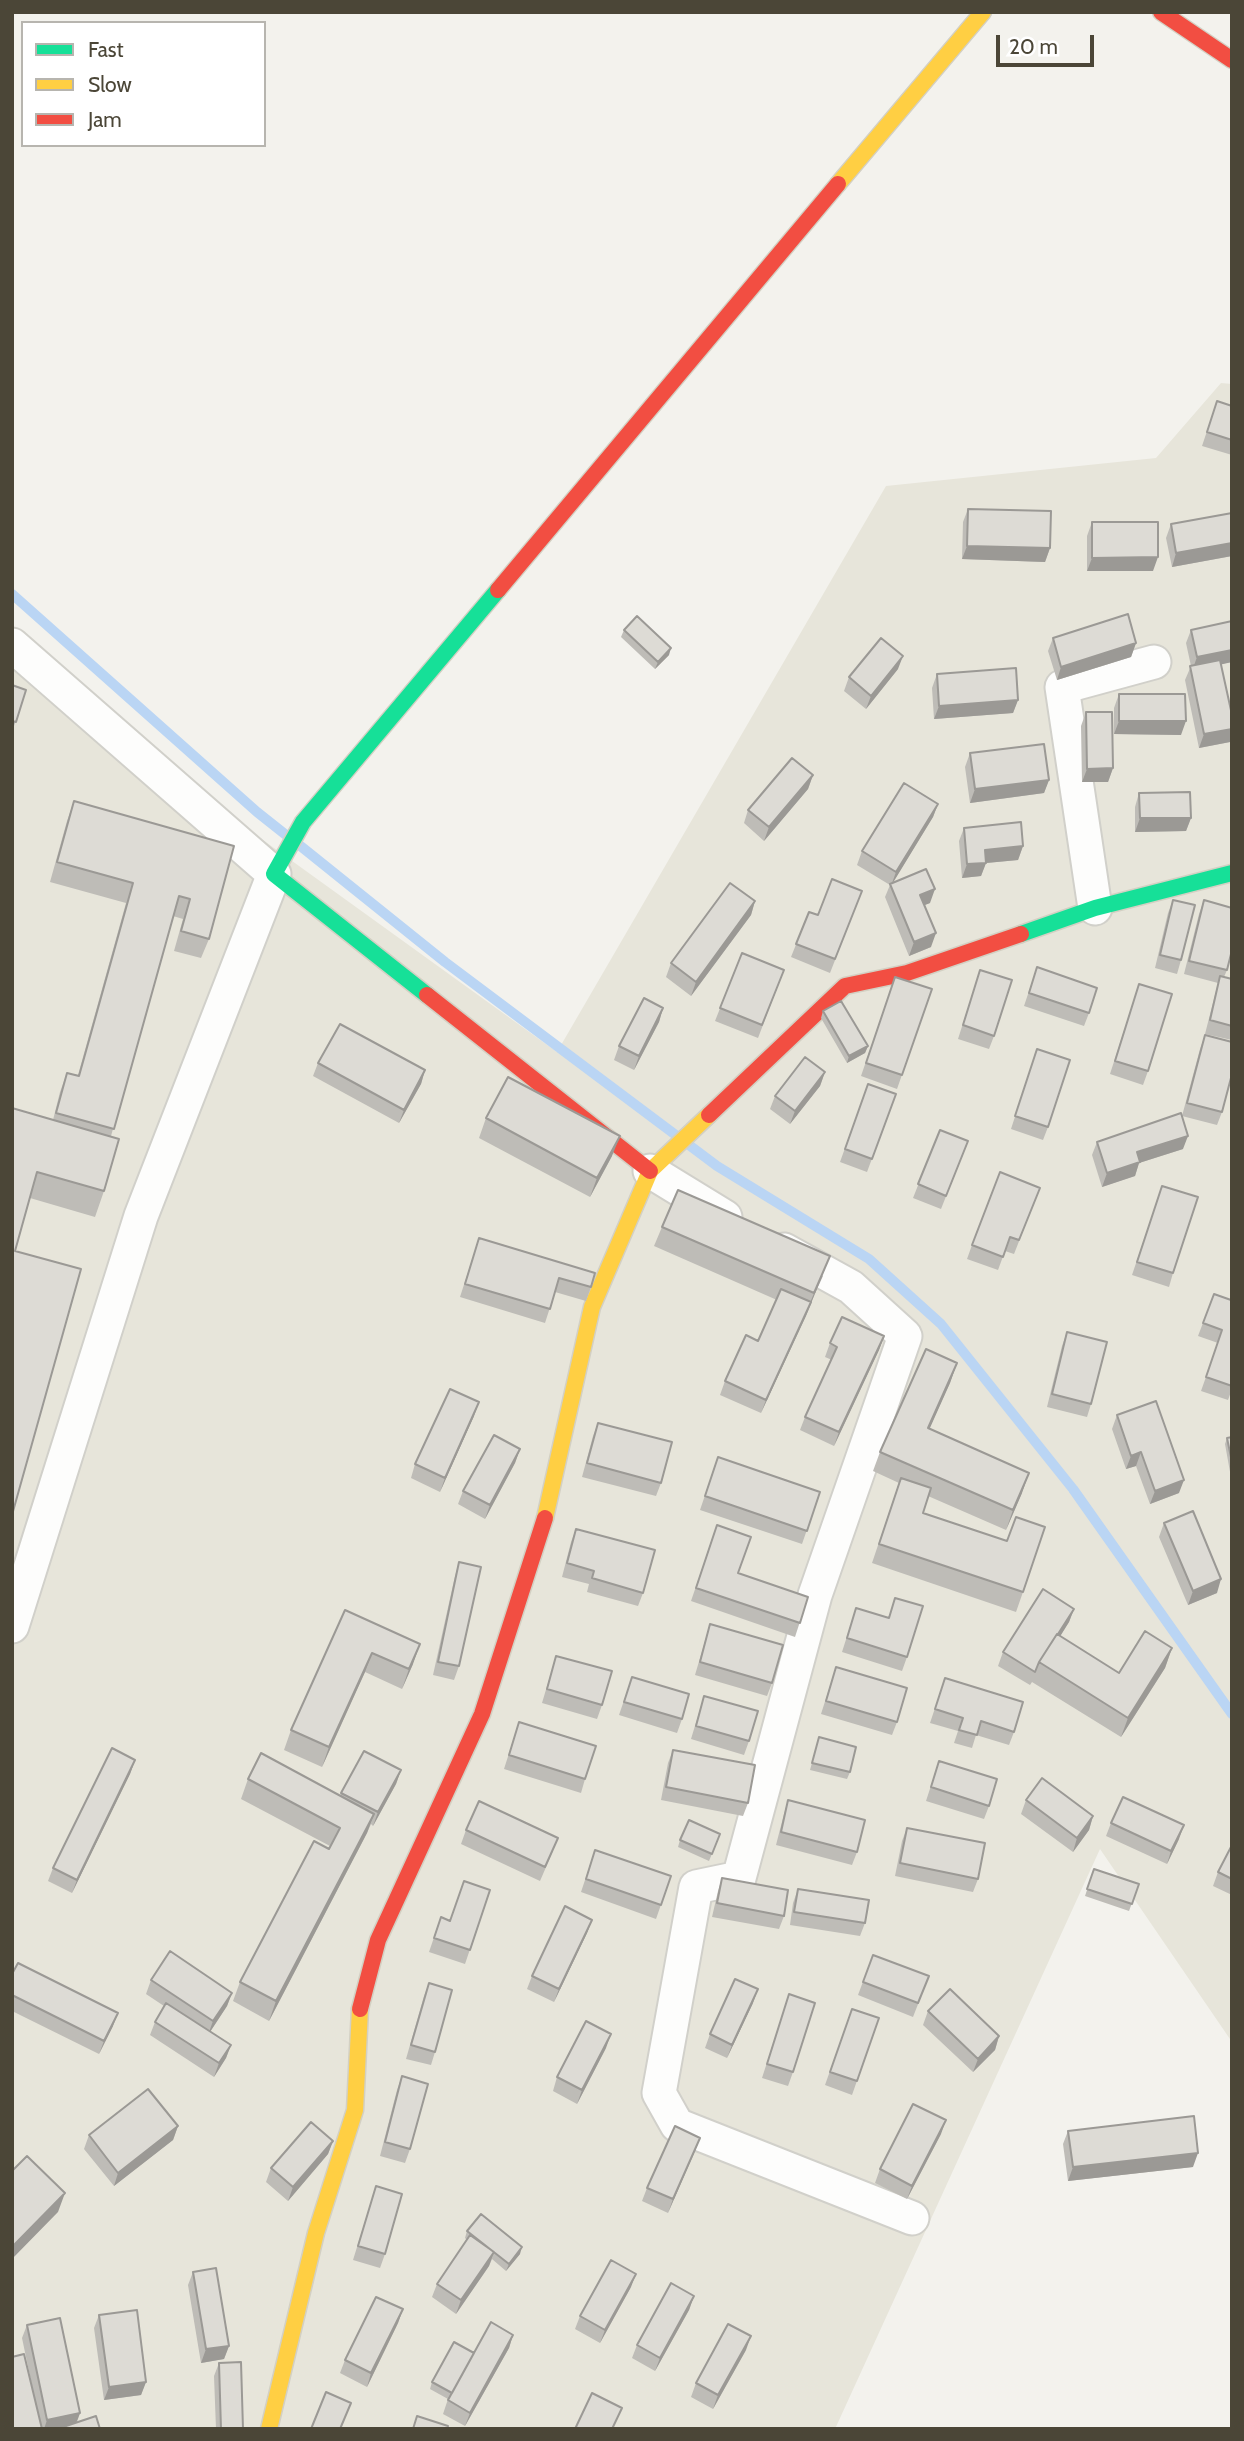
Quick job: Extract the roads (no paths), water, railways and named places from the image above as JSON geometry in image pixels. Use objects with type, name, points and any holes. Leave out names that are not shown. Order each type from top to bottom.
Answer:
[{"type":"street","points":[[12,1626],[141,1216],[280,864],[303,822],[983,12]]},
{"type":"street","points":[[1161,12],[1232,60]]},
{"type":"street","points":[[12,645],[650,1171],[850,1287],[905,1336],[815,1595],[739,1878],[696,1887],[659,2092],[677,2125],[912,2218]]},
{"type":"street","points":[[1095,908],[1062,687],[1154,662]]},
{"type":"street","points":[[269,2429],[316,2233],[355,2110],[360,2005],[378,1940],[482,1714],[550,1501],[592,1307],[650,1171],[845,986],[907,972],[1095,908],[1232,873]]},
{"type":"waterway","points":[[12,594],[286,835]]},
{"type":"waterway","points":[[298,844],[445,962],[677,1136]]},
{"type":"waterway","points":[[689,1145],[717,1166],[869,1259],[941,1324],[1073,1489],[1232,1714]]}]
